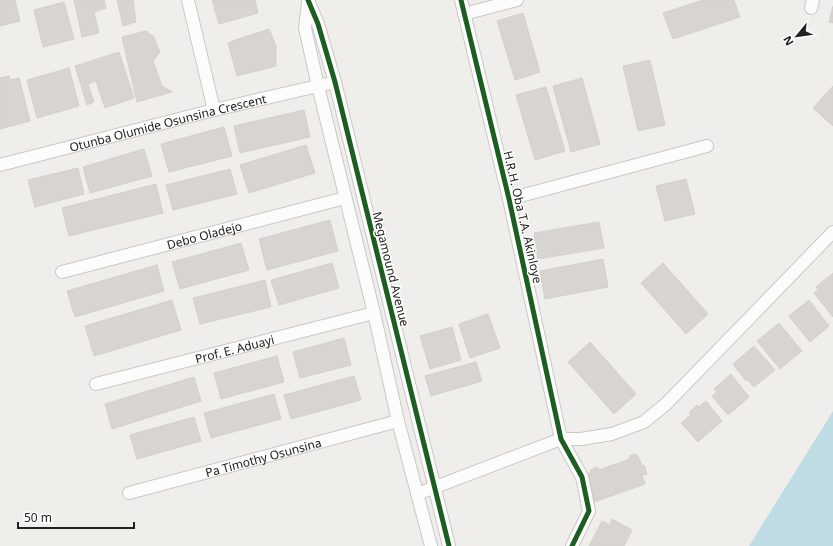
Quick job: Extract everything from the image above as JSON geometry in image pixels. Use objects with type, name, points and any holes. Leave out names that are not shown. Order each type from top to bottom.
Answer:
[{"type":"street","points":[[188,0],[214,110]]},
{"type":"street","name":"H.R.H. Oba T.A. Akinloye","points":[[461,0],[509,199],[561,439],[582,477],[589,511],[572,546]]},
{"type":"street","points":[[464,14],[517,0]]},
{"type":"street","name":"Megamound Avenue","points":[[308,2],[318,24],[335,82],[449,546]]},
{"type":"street","name":"Megamound Avenue","points":[[308,2],[305,28],[318,86],[374,313],[398,421],[430,546]]},
{"type":"street","name":"Otunba Olumide Osunsina Crescent","points":[[0,165],[214,110],[335,82]]},
{"type":"street","points":[[509,199],[708,146]]},
{"type":"street","name":"Debo Oladejo","points":[[62,272],[345,198]]},
{"type":"street","points":[[417,494],[561,439],[581,439],[612,434],[644,422],[666,404],[833,232]]},
{"type":"street","name":"Prof. E. Aduayi","points":[[96,384],[374,313]]},
{"type":"street","name":"Pa Timothy Osunsina","points":[[129,493],[398,421]]},
{"type":"water","points":[[833,411],[833,546],[749,546]]},
{"type":"building","points":[[0,0],[15,0],[20,21],[0,26]]},
{"type":"building","points":[[74,0],[104,0],[106,8],[94,12],[99,33],[82,37]]},
{"type":"building","points":[[117,0],[133,0],[136,22],[123,26]]},
{"type":"building","points":[[212,0],[255,0],[258,13],[219,24]]},
{"type":"building","points":[[703,0],[734,0],[740,17],[673,39],[663,13]]},
{"type":"building","points":[[64,2],[74,39],[43,47],[34,10]]},
{"type":"building","points":[[833,6],[833,23],[829,22]]},
{"type":"building","points":[[523,13],[540,72],[515,80],[497,21]]},
{"type":"building","points":[[269,29],[276,46],[276,66],[237,76],[228,43]]},
{"type":"building","points":[[146,31],[154,37],[160,52],[153,61],[162,86],[172,92],[137,102],[122,37]]},
{"type":"building","points":[[119,52],[134,98],[105,108],[96,81],[88,84],[94,102],[87,105],[75,66]]},
{"type":"building","points":[[650,60],[665,125],[638,131],[623,66]]},
{"type":"building","points":[[69,68],[79,106],[37,118],[27,80]]},
{"type":"building","points":[[9,76],[10,80],[19,78],[30,121],[0,129],[0,78]]},
{"type":"building","points":[[582,78],[600,144],[571,152],[553,86]]},
{"type":"building","points":[[833,86],[833,126],[813,108]]},
{"type":"building","points":[[546,87],[565,151],[535,160],[516,95]]},
{"type":"building","points":[[304,110],[310,137],[240,153],[234,126]]},
{"type":"building","points":[[224,127],[232,156],[169,172],[161,144]]},
{"type":"building","points":[[306,145],[315,173],[249,193],[240,165]]},
{"type":"building","points":[[144,149],[152,176],[90,193],[83,167]]},
{"type":"building","points":[[78,168],[84,194],[35,207],[28,180]]},
{"type":"building","points":[[230,169],[237,194],[173,210],[166,185]]},
{"type":"building","points":[[686,179],[695,214],[665,221],[656,186]]},
{"type":"building","points":[[156,184],[163,213],[69,236],[62,208]]},
{"type":"building","points":[[330,220],[338,251],[267,270],[259,239]]},
{"type":"building","points":[[599,222],[604,248],[538,259],[534,233]]},
{"type":"building","points":[[241,243],[249,270],[180,289],[172,262]]},
{"type":"building","points":[[603,259],[608,287],[545,299],[540,271]]},
{"type":"building","points":[[332,263],[339,288],[279,305],[271,280]]},
{"type":"building","points":[[663,263],[708,314],[686,334],[641,283]]},
{"type":"building","points":[[157,265],[164,291],[75,317],[67,291]]},
{"type":"building","points":[[833,273],[833,317],[814,293],[818,289],[816,287]]},
{"type":"building","points":[[265,280],[271,307],[200,324],[193,298]]},
{"type":"building","points":[[172,300],[181,330],[94,356],[85,326]]},
{"type":"building","points":[[809,300],[829,326],[810,342],[789,316]]},
{"type":"building","points":[[488,314],[500,348],[470,358],[459,324]]},
{"type":"building","points":[[779,323],[802,351],[780,369],[757,341]]},
{"type":"building","points":[[452,327],[461,360],[430,369],[420,336]]},
{"type":"building","points":[[344,338],[351,365],[300,378],[293,352]]},
{"type":"building","points":[[590,342],[636,394],[614,414],[568,362]]},
{"type":"building","points":[[754,346],[775,370],[754,387],[748,380],[746,381],[733,364]]},
{"type":"building","points":[[277,356],[284,382],[221,399],[214,373]]},
{"type":"building","points":[[476,362],[482,381],[431,396],[425,376]]},
{"type":"building","points":[[731,374],[749,397],[728,415],[712,396],[717,392],[714,389]]},
{"type":"building","points":[[354,376],[361,400],[291,419],[284,395]]},
{"type":"building","points":[[194,377],[201,401],[112,429],[105,404]]},
{"type":"building","points":[[274,394],[281,419],[211,438],[204,413]]},
{"type":"building","points":[[706,401],[722,421],[698,442],[681,423],[691,415],[689,413],[697,405],[699,407]]},
{"type":"building","points":[[194,417],[201,441],[137,459],[130,435]]},
{"type":"building","points":[[636,454],[642,466],[644,465],[647,474],[642,475],[645,484],[594,502],[585,474],[591,473],[590,470],[598,467],[599,470],[630,459],[629,456]]},
{"type":"building","points":[[612,519],[632,530],[624,546],[589,546],[602,521],[610,525]]},
{"type":"cycle path","points":[[308,0],[318,24],[335,82],[449,546]]},
{"type":"cycle path","points":[[461,0],[509,199],[561,439],[582,477],[589,511],[572,546]]}]
